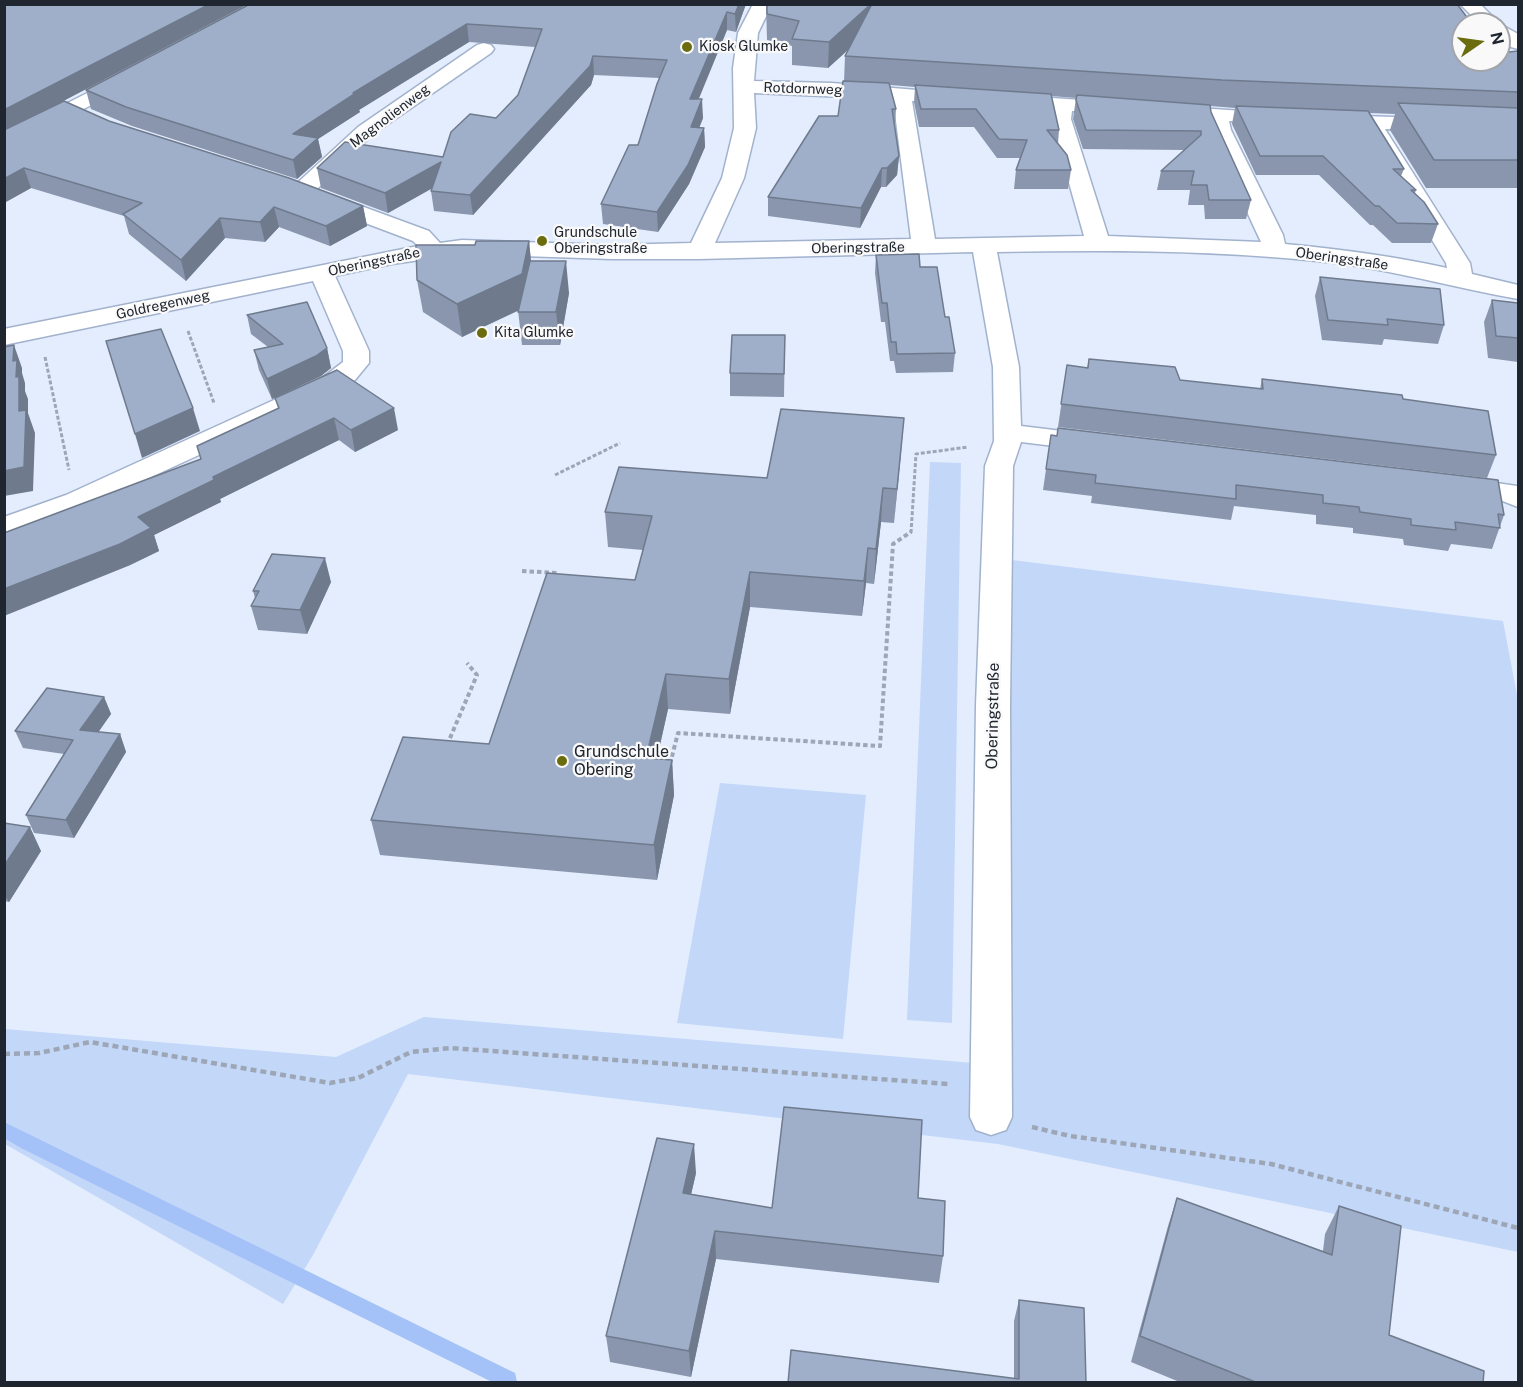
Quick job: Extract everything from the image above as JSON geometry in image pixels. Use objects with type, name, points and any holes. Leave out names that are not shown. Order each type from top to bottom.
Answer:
[{"type":"street","points":[[699,252],[734,178],[745,128],[742,87],[747,33],[763,4]]},
{"type":"street","name":"Magnolienweg","points":[[434,250],[421,236],[293,188],[365,132],[484,49]]},
{"type":"street","points":[[4,144],[141,72]]},
{"type":"street","name":"Rotdornweg","points":[[742,87],[899,93],[1217,116],[1518,127]]},
{"type":"street","points":[[899,93],[905,113],[924,247]]},
{"type":"street","points":[[1062,105],[1061,119],[1098,243]]},
{"type":"street","points":[[70,110],[91,119]]},
{"type":"street","points":[[1217,116],[1220,130],[1271,236],[1274,250]]},
{"type":"street","points":[[1372,123],[1458,263],[1460,277]]},
{"type":"street","name":"Oberingstraße","points":[[4,528],[76,501],[330,384],[346,374],[356,363],[356,351],[321,272],[434,250],[472,247],[612,252],[699,252],[1162,243],[1327,255],[1460,277],[1518,292]]},
{"type":"street","name":"Oberingstraße","points":[[984,246],[1006,367],[1007,436],[999,466],[998,501],[993,705],[990,1102]]},
{"type":"street","name":"Goldregenweg","points":[[4,337],[321,272]]},
{"type":"street","points":[[1007,436],[1126,446]]},
{"type":"street","points":[[1435,484],[1507,492],[1518,498]]},
{"type":"path","points":[[179,301],[224,432]]},
{"type":"path","points":[[40,330],[76,501]]},
{"type":"path","points":[[668,773],[678,733],[880,746],[893,544],[911,534],[916,454],[1007,436]]},
{"type":"path","points":[[555,475],[620,443]]},
{"type":"path","points":[[522,570],[567,574]]},
{"type":"path","points":[[445,748],[477,675],[467,663]]},
{"type":"path","points":[[4,1054],[39,1053],[90,1042],[330,1083],[358,1078],[411,1052],[450,1048],[990,1102],[1070,1136],[1271,1164],[1518,1228]]},
{"type":"shaded area","points":[[930,462],[961,463],[952,1023],[907,1020]]},
{"type":"shaded area","points":[[1004,559],[1503,621],[1518,700],[1518,1252],[998,1144],[408,1074],[313,1255],[283,1304],[5,1144],[5,1029],[336,1057],[424,1017],[997,1065]]},
{"type":"shaded area","points":[[720,783],[866,795],[843,1039],[677,1023]]},
{"type":"building","points":[[4,4],[210,4],[4,110]]},
{"type":"building","points":[[250,4],[739,4],[735,14],[727,12],[690,99],[702,99],[691,127],[704,128],[688,165],[657,212],[601,204],[629,145],[638,145],[667,60],[593,56],[590,66],[470,195],[431,191],[441,162],[385,193],[317,168],[345,142],[443,157],[451,132],[470,114],[496,118],[518,95],[542,29],[467,24],[353,93],[356,93],[293,134],[318,138],[293,160],[126,107],[86,90]]},
{"type":"building","points":[[767,4],[871,4],[829,42],[792,39],[799,21],[767,14]]},
{"type":"building","points":[[872,4],[1457,4],[1463,12],[1451,12],[1451,72],[1511,72],[1511,52],[1518,51],[1518,92],[1222,80],[845,56]]},
{"type":"building","points":[[843,81],[889,83],[896,109],[892,109],[899,156],[887,168],[882,168],[861,208],[768,197],[819,116],[838,116]]},
{"type":"building","points":[[915,85],[1051,94],[1059,130],[1047,130],[1067,155],[1071,170],[1016,170],[1027,140],[999,139],[976,109],[921,109]]},
{"type":"building","points":[[1077,95],[1210,105],[1211,112],[1251,200],[1209,200],[1207,185],[1191,185],[1194,171],[1161,171],[1201,135],[1201,131],[1086,130],[1076,100]]},
{"type":"building","points":[[64,101],[109,121],[289,178],[363,206],[326,226],[274,207],[260,222],[220,218],[181,260],[123,214],[142,203],[24,168],[4,179],[4,130]]},
{"type":"building","points":[[1398,103],[1518,108],[1518,160],[1434,160]]},
{"type":"building","points":[[1236,106],[1368,111],[1404,169],[1393,169],[1416,190],[1411,190],[1424,202],[1438,224],[1397,223],[1379,206],[1375,206],[1323,156],[1260,156]]},
{"type":"building","points":[[476,241],[529,241],[522,274],[457,304],[417,280],[416,245],[475,245]]},
{"type":"building","points":[[919,254],[920,267],[937,267],[945,317],[949,317],[955,353],[897,354],[896,342],[891,342],[887,303],[882,303],[876,255]]},
{"type":"building","points":[[530,261],[566,261],[556,312],[518,312]]},
{"type":"building","points":[[1320,277],[1440,289],[1444,325],[1387,319],[1388,325],[1328,320]]},
{"type":"building","points":[[1492,300],[1518,303],[1518,338],[1496,336]]},
{"type":"building","points":[[307,302],[327,348],[316,356],[267,379],[254,350],[283,344],[247,315]]},
{"type":"building","points":[[161,329],[193,408],[135,434],[106,341]]},
{"type":"building","points":[[732,335],[785,335],[784,374],[730,373]]},
{"type":"building","points":[[14,345],[13,361],[17,360],[16,377],[19,376],[19,411],[26,410],[24,467],[4,471],[4,347]]},
{"type":"building","points":[[1089,359],[1175,367],[1180,380],[1263,389],[1262,379],[1402,395],[1403,399],[1488,411],[1496,455],[1061,404],[1067,365],[1088,368]]},
{"type":"building","points":[[337,370],[394,408],[351,430],[334,418],[213,477],[214,480],[138,517],[151,528],[120,544],[4,589],[4,533],[201,459],[197,446],[279,408],[275,398]]},
{"type":"building","points":[[781,409],[904,418],[897,489],[883,488],[876,549],[868,548],[864,581],[750,572],[729,679],[666,674],[646,758],[672,760],[654,845],[371,820],[403,737],[489,744],[547,573],[635,580],[652,516],[605,512],[619,467],[767,478]]},
{"type":"building","points":[[1058,428],[1498,480],[1504,515],[1498,514],[1500,528],[1455,522],[1456,530],[1411,525],[1411,519],[1360,512],[1359,507],[1323,503],[1323,495],[1236,485],[1236,499],[1095,483],[1096,475],[1046,469],[1051,435],[1057,436]]},
{"type":"building","points":[[272,554],[325,558],[300,610],[251,606],[259,591],[253,591]]},
{"type":"building","points":[[47,688],[104,697],[80,730],[120,734],[66,820],[26,815],[73,740],[15,731]]},
{"type":"building","points":[[4,823],[30,827],[4,866]]},
{"type":"building","points":[[784,1107],[922,1120],[918,1198],[945,1201],[943,1256],[715,1231],[689,1351],[606,1336],[657,1138],[694,1144],[683,1193],[772,1208]]},
{"type":"building","points":[[1177,1198],[1332,1255],[1339,1206],[1401,1226],[1389,1335],[1484,1371],[1483,1383],[1258,1383],[1140,1336]]},
{"type":"building","points":[[1019,1300],[1084,1308],[1086,1383],[788,1383],[791,1350],[1019,1379]]},
{"type":"waterway","points":[[4,1129],[27,1143],[508,1380]]},
{"type":"place","name":"Kiosk Glumke","points":[[687,47]]},
{"type":"place","name":"Grundschule Oberingstraße","points":[[542,241]]},
{"type":"place","name":"Kita Glumke","points":[[482,333]]},
{"type":"place","name":"Grundschule Obering","points":[[562,761]]}]
